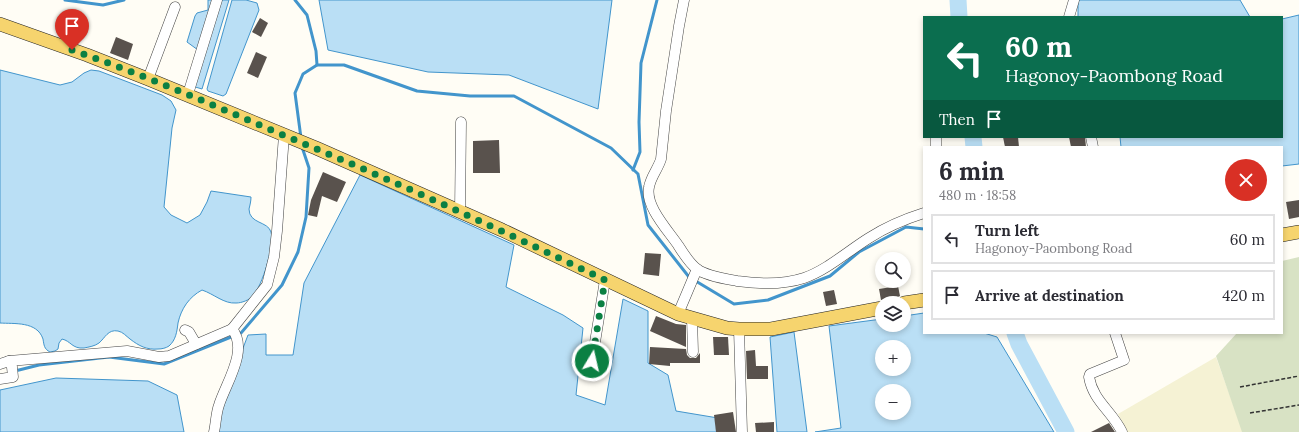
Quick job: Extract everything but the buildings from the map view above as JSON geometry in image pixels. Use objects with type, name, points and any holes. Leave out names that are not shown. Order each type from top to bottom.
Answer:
[{"type":"main road","points":[[0,24],[87,55],[188,94],[316,148],[502,230],[678,314],[727,328],[771,329],[875,309]]},
{"type":"main road","points":[[1283,234],[1299,232]]},
{"type":"main road","points":[[911,302],[923,300]]},
{"type":"street","points":[[188,94],[217,0]]},
{"type":"street","points":[[684,0],[666,111],[661,159],[650,183],[649,199],[653,208],[696,273]]},
{"type":"street","points":[[1069,16],[1074,0]]},
{"type":"street","points":[[148,79],[175,7]]},
{"type":"street","points":[[460,212],[461,122]]},
{"type":"street","points":[[0,379],[13,377],[9,366],[127,351],[160,358],[169,356],[196,344],[235,333],[267,285],[277,231],[288,137]]},
{"type":"street","points":[[696,273],[749,282],[777,283],[804,278],[817,272],[880,231],[923,213]]},
{"type":"street","points":[[678,314],[696,273]]},
{"type":"street","points":[[592,361],[605,280]]},
{"type":"street","points":[[692,318],[693,352]]},
{"type":"street","points":[[739,329],[742,432]]},
{"type":"street","points":[[185,330],[189,332],[196,344]]},
{"type":"street","points":[[214,432],[218,406],[238,357],[235,333]]},
{"type":"street","points":[[1115,334],[1124,360],[1090,374],[1089,377],[1098,400],[1115,419],[1122,432]]},
{"type":"path","points":[[1240,387],[1299,376]]},
{"type":"path","points":[[1250,413],[1299,405]]},
{"type":"shaded area","points":[[1216,357],[1243,432],[1127,432],[1118,414]]},
{"type":"green space","points":[[1299,257],[1299,432],[1242,432],[1216,356],[1236,334],[1283,334],[1283,261]]},
{"type":"water","points":[[208,0],[229,0],[202,89],[192,86],[198,50],[187,42],[195,16],[197,13],[208,10]]},
{"type":"water","points":[[232,0],[246,0],[257,3],[259,10],[226,94],[223,96],[208,91],[207,89]]},
{"type":"water","points":[[319,0],[612,0],[598,109],[509,75],[428,72],[328,50]]},
{"type":"water","points":[[1078,0],[1240,0],[1249,16],[1078,16]]},
{"type":"water","points":[[1299,15],[1299,164],[1283,166],[1283,146],[1121,146],[1120,138],[1283,138],[1283,19]]},
{"type":"water","points":[[0,70],[60,85],[72,82],[84,73],[91,70],[99,71],[162,95],[171,101],[176,110],[172,128],[164,207],[171,215],[187,223],[200,215],[211,191],[251,197],[249,209],[250,214],[255,220],[269,228],[272,238],[264,275],[257,291],[253,296],[243,302],[232,303],[202,290],[193,296],[183,308],[179,318],[175,338],[169,346],[161,349],[150,349],[140,346],[121,332],[112,331],[97,344],[84,348],[74,346],[68,341],[62,339],[59,343],[58,349],[50,352],[45,348],[43,339],[36,329],[30,326],[18,324],[0,323]]},
{"type":"water","points":[[360,175],[514,245],[506,287],[563,315],[583,328],[576,395],[605,405],[623,299],[648,311],[648,363],[668,375],[676,411],[718,418],[717,432],[218,432],[221,406],[248,335],[266,334],[266,355],[293,355],[304,283]]},
{"type":"water","points":[[923,313],[923,334],[987,334],[997,337],[1054,432],[815,432],[841,428],[829,326],[875,320],[875,332],[911,332],[911,315]]},
{"type":"water","points":[[794,332],[807,432],[777,432],[770,337]]},
{"type":"water","points":[[56,378],[148,381],[177,395],[184,432],[0,432],[0,390]]},
{"type":"waterway","points":[[65,0],[103,5],[124,0]]},
{"type":"waterway","points":[[295,0],[307,15],[316,51],[317,65]]},
{"type":"waterway","points":[[633,170],[640,152],[639,122],[641,63],[657,0]]},
{"type":"waterway","points":[[958,0],[959,16]]},
{"type":"waterway","points":[[301,138],[295,93],[303,74],[317,65],[344,65],[417,91],[470,96],[514,96],[611,148],[638,174],[648,225],[689,277],[734,304],[768,300],[830,276],[859,252],[906,227],[923,229]]},
{"type":"waterway","points":[[973,138],[974,146]]},
{"type":"waterway","points":[[15,371],[39,365],[109,357],[164,364],[241,333],[282,285],[298,252],[306,217],[309,168],[302,147]]},
{"type":"waterway","points":[[1015,334],[1019,344],[1066,432]]},
{"type":"route","points":[[72,50],[188,94],[316,148],[502,230],[605,280],[592,361]]}]
